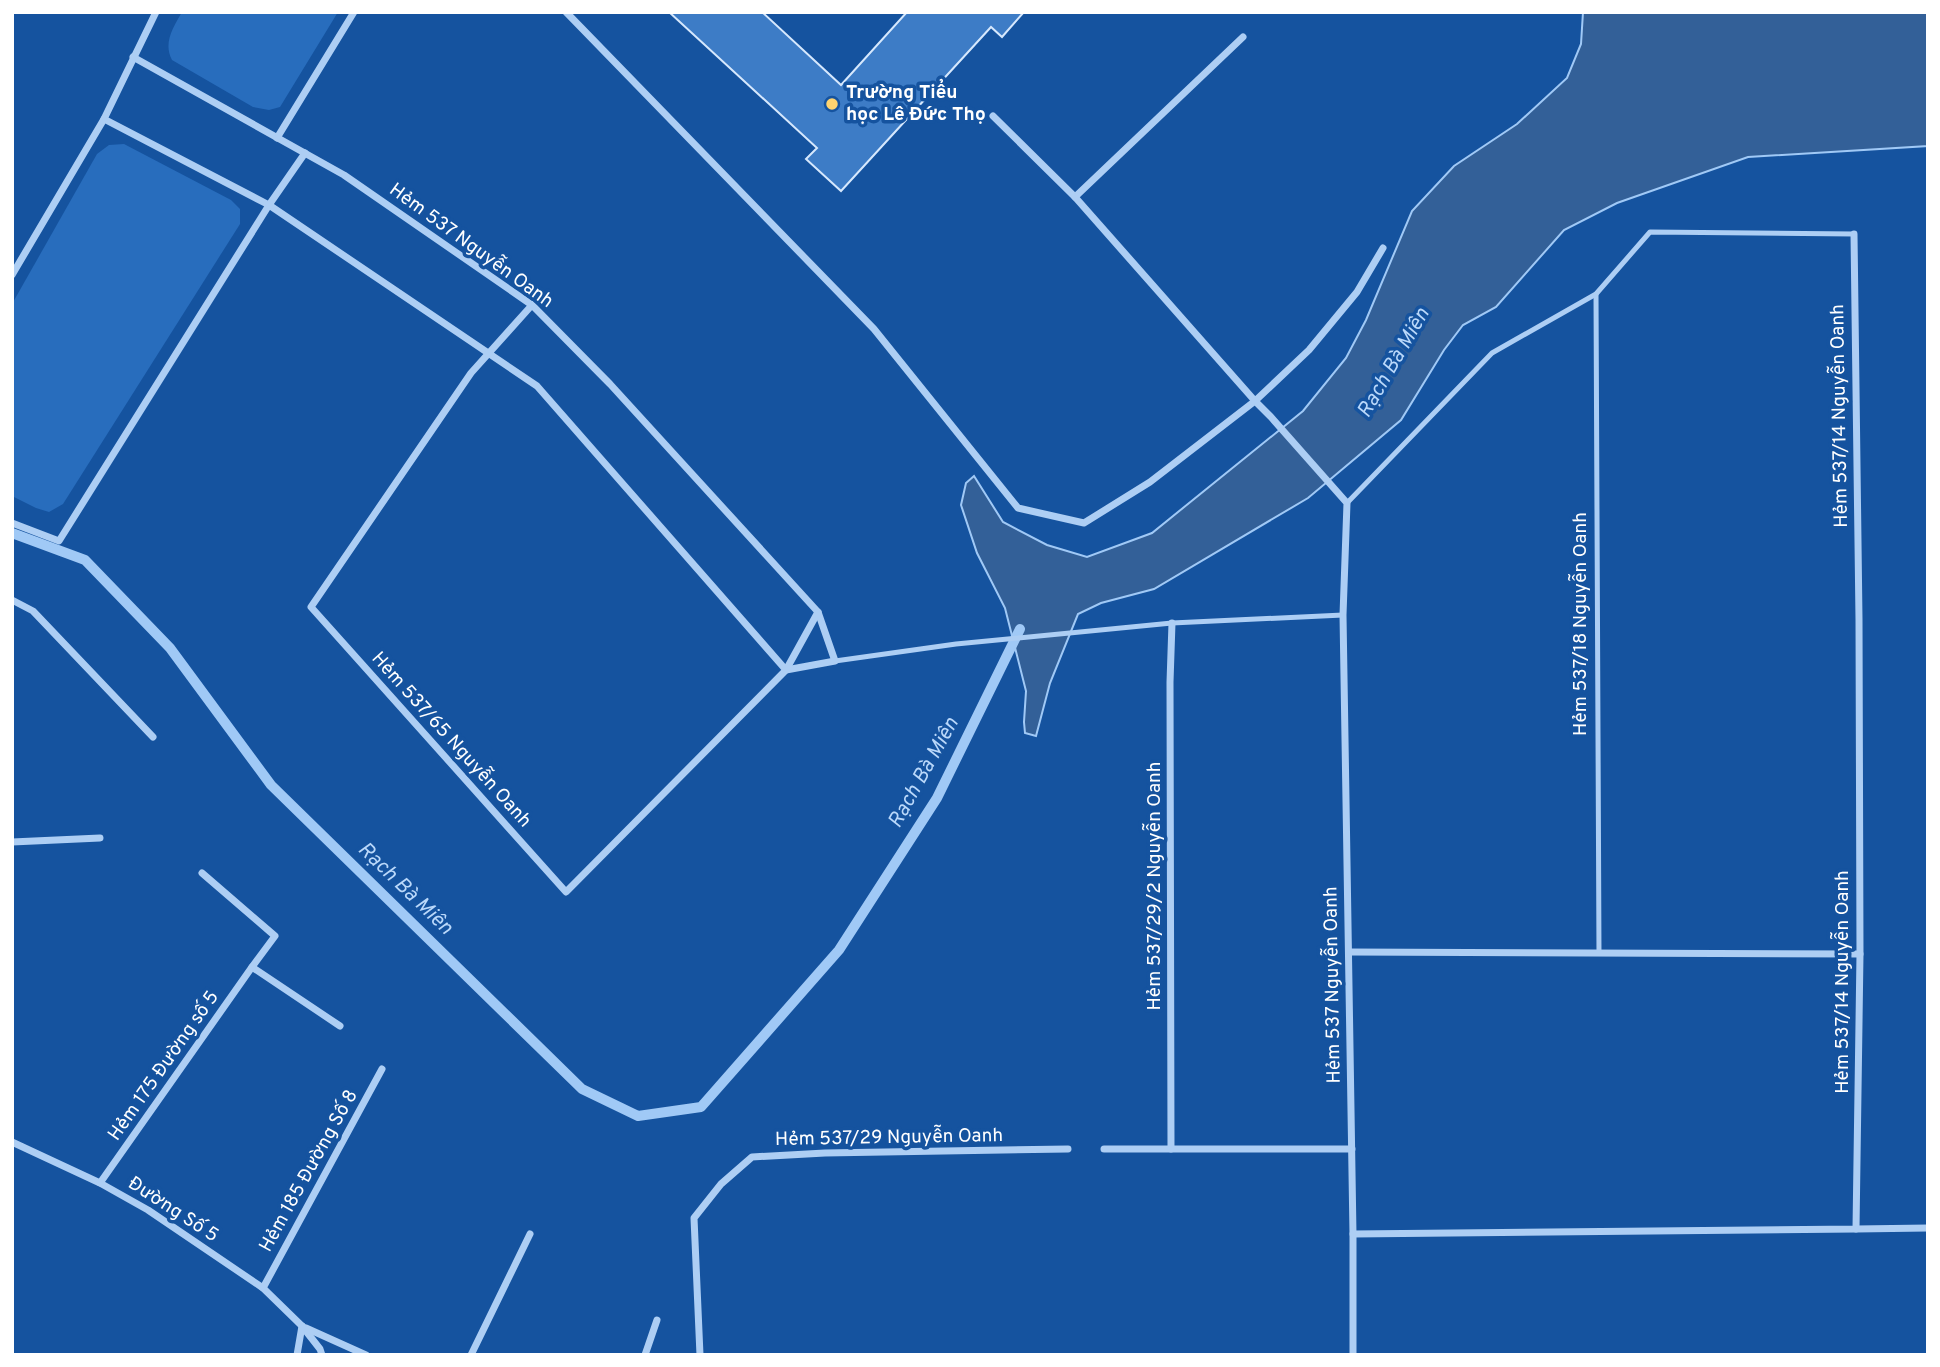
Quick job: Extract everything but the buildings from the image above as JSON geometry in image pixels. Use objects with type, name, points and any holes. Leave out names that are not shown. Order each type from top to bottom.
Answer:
[{"type":"street","points":[[12,275],[104,119],[156,12]]},
{"type":"street","points":[[277,138],[354,12]]},
{"type":"street","points":[[566,12],[874,329],[1018,508],[1084,523],[1150,482],[1255,401],[1309,349],[1357,292],[1383,248]]},
{"type":"street","points":[[1075,197],[1243,37]]},
{"type":"street","name":"Hẻm 537 Nguyễn Oanh","points":[[133,57],[344,175],[532,305],[610,384],[818,612],[835,661]]},
{"type":"street","points":[[993,116],[1075,197],[1347,503]]},
{"type":"street","points":[[104,119],[269,205],[537,386],[786,670],[835,661]]},
{"type":"street","points":[[12,523],[59,541],[269,205],[305,153]]},
{"type":"street","name":"Hẻm 537/14 Nguyễn Oanh","points":[[1854,233],[1860,954],[1856,1229]]},
{"type":"street","name":"Hẻm 537/65 Nguyễn Oanh","points":[[532,305],[471,373],[311,607],[566,892],[786,670],[818,612]]},
{"type":"street","name":"Hẻm 537 Nguyễn Oanh","points":[[1347,503],[1343,615],[1353,1355]]},
{"type":"street","points":[[12,600],[33,611],[153,737]]},
{"type":"street","name":"Hẻm 537/29/2 Nguyễn Oanh","points":[[1171,1149],[1172,623]]},
{"type":"street","points":[[12,842],[100,838]]},
{"type":"street","name":"Hẻm 175 Đường số 5","points":[[100,1183],[275,936],[202,873]]},
{"type":"street","points":[[1349,952],[1860,954]]},
{"type":"street","points":[[252,967],[341,1026]]},
{"type":"street","name":"Hẻm 185 Đường Số 8","points":[[263,1287],[382,1069]]},
{"type":"street","name":"Đường Số 5","points":[[12,1142],[100,1183],[148,1210],[263,1287],[302,1326],[322,1355]]},
{"type":"street","name":"Hẻm 537/29 Nguyễn Oanh","points":[[700,1355],[694,1218],[721,1184],[752,1157],[825,1153],[1068,1149]]},
{"type":"street","points":[[1104,1149],[1352,1149]]},
{"type":"street","points":[[1353,1234],[1928,1228]]},
{"type":"street","points":[[471,1355],[530,1234]]},
{"type":"street","points":[[645,1355],[657,1320]]},
{"type":"street","points":[[297,1355],[302,1326],[366,1355]]},
{"type":"lane","points":[[1347,503],[1493,354],[1595,294],[1650,232],[1854,233]]},
{"type":"lane","name":"Hẻm 537/18 Nguyễn Oanh","points":[[1595,294],[1599,953]]},
{"type":"lane","points":[[835,661],[957,644],[1172,623],[1343,615]]},
{"type":"shaded area","points":[[182,12],[338,12],[280,107],[269,110],[253,107],[172,60],[169,42]]},
{"type":"shaded area","points":[[124,144],[231,200],[240,209],[240,224],[63,504],[49,512],[12,496],[12,304],[97,154],[109,145]]},
{"type":"water","points":[[1583,12],[1928,12],[1928,146],[1748,157],[1617,203],[1564,230],[1496,307],[1463,325],[1444,350],[1401,420],[1308,498],[1154,589],[1101,603],[1078,614],[1050,683],[1036,736],[1025,733],[1026,691],[1005,608],[977,553],[961,505],[966,483],[974,476],[1003,522],[1047,545],[1087,557],[1152,533],[1303,411],[1346,358],[1366,320],[1412,211],[1454,166],[1517,124],[1567,78],[1581,44]]},
{"type":"waterway","name":"Rạch Bà Miên","points":[[12,533],[85,560],[170,648],[271,785],[582,1089],[638,1116],[701,1107],[839,950],[937,798],[1020,629]]},
{"type":"place","name":"Trường Tiểu học Lê Đức Thọ","points":[[832,104]]}]
